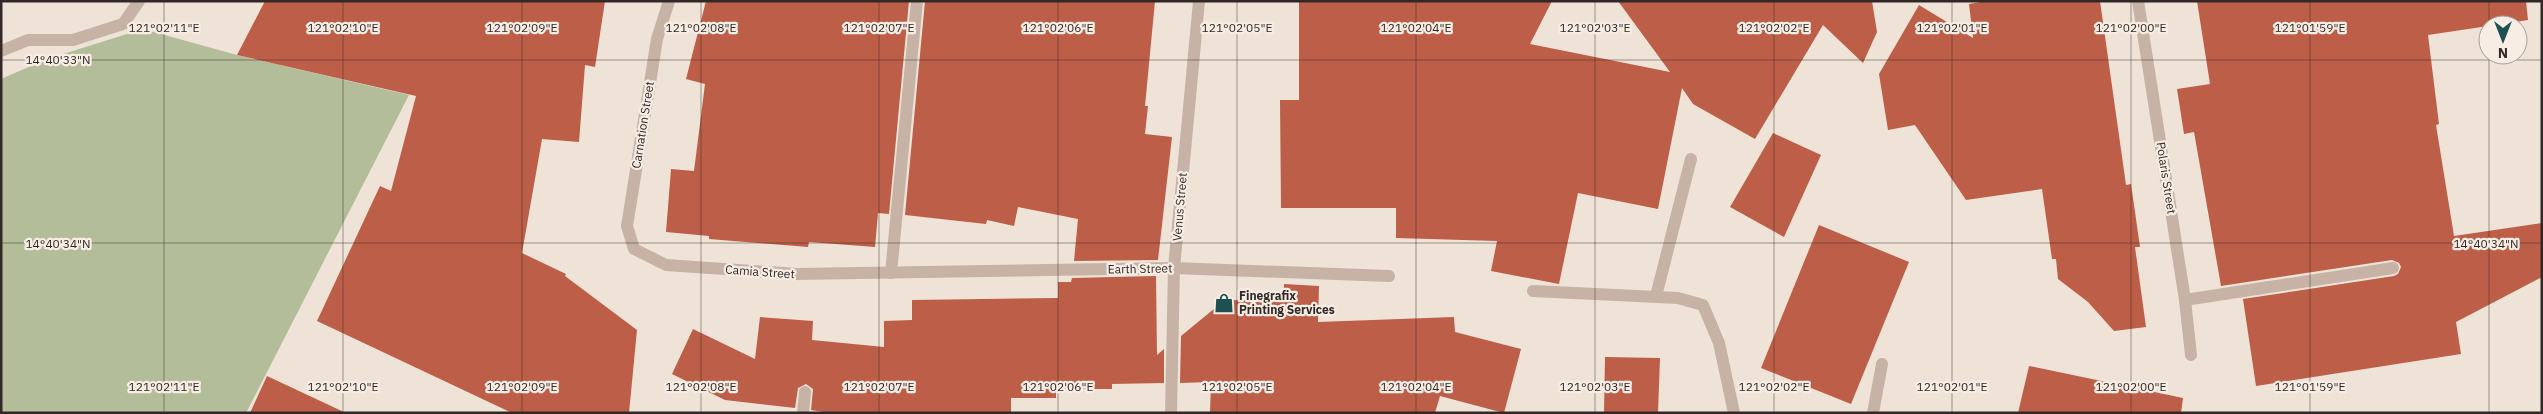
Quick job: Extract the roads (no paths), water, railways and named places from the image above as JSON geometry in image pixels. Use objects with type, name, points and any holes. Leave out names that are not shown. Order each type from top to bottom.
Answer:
[{"type":"street","points":[[1,51],[28,40],[73,40],[124,24],[139,1]]},
{"type":"street","name":"Carnation Street","points":[[634,249],[627,226],[656,39],[669,1]]},
{"type":"street","points":[[891,273],[917,1]]},
{"type":"street","name":"Venus Street","points":[[1171,413],[1174,268],[1199,1]]},
{"type":"street","name":"Polaris Street","points":[[2138,1],[2185,300],[2191,355]]},
{"type":"street","points":[[1656,296],[1690,159]]},
{"type":"street","name":"Camia Street","points":[[634,249],[666,265],[797,274],[891,273]]},
{"type":"street","name":"Earth Street","points":[[891,273],[1174,268],[1388,276]]},
{"type":"street","points":[[2185,300],[2393,268]]},
{"type":"street","points":[[1533,291],[1656,296],[1678,298],[1703,305],[1719,342],[1734,413]]},
{"type":"street","points":[[1873,413],[1882,364]]},
{"type":"street","points":[[803,413],[805,392]]},
{"type":"place","name":"Finegrafix Printing Services","points":[[1224,303]]}]
